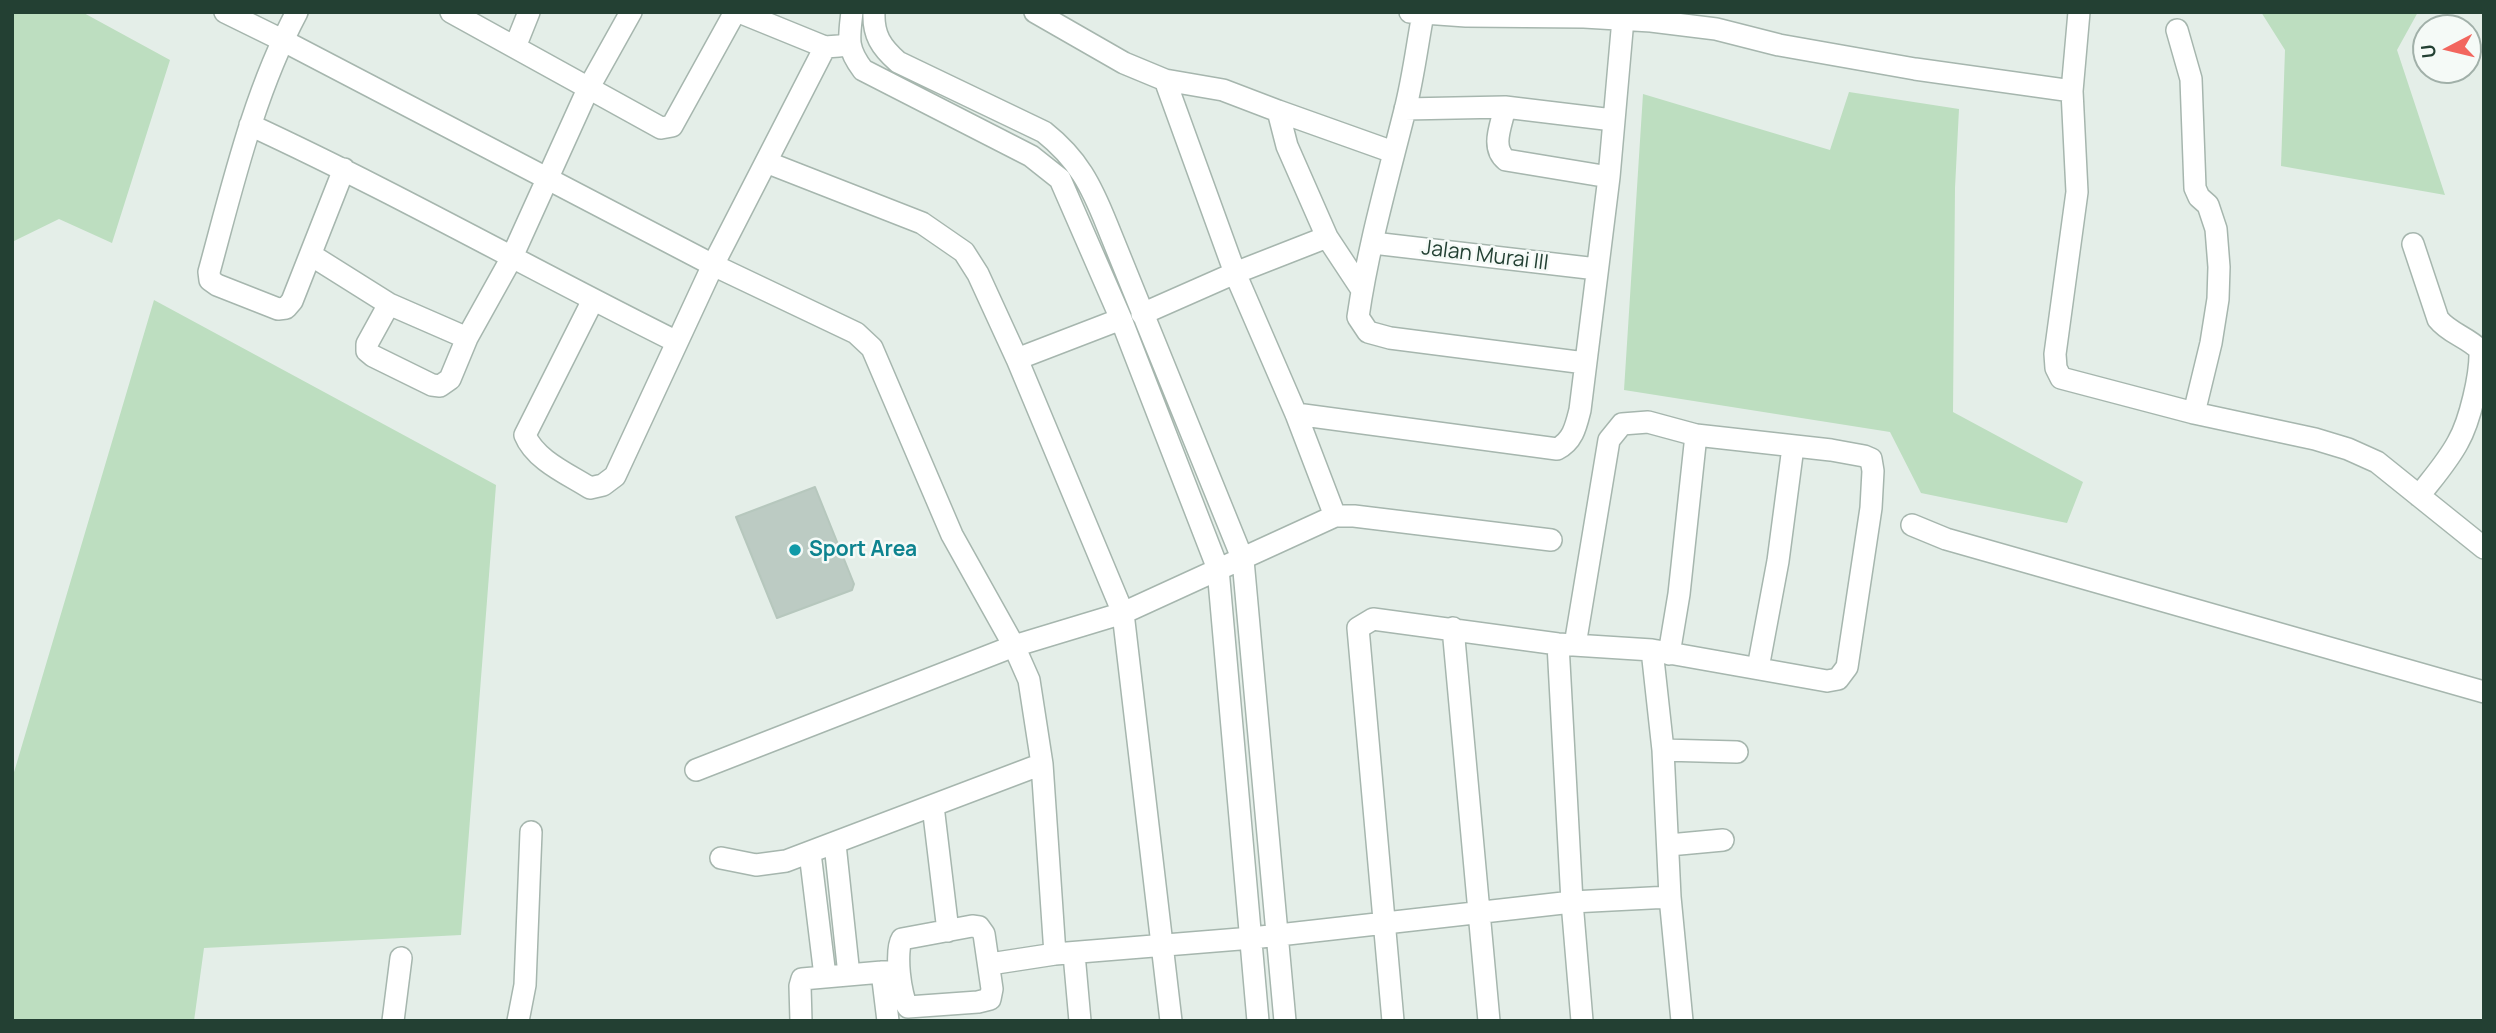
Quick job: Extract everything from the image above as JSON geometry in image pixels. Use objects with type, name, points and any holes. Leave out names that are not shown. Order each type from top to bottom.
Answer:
[{"type":"street","points":[[225,12],[713,265],[856,333],[872,348],[953,535],[1014,646],[1029,680],[1065,954],[1080,1021]]},
{"type":"street","points":[[297,12],[282,40],[250,125],[209,272],[210,280],[278,309],[286,308],[292,301],[344,169]]},
{"type":"street","points":[[451,12],[661,128],[671,127],[737,12],[825,47],[848,45]]},
{"type":"street","points":[[515,47],[529,12]]},
{"type":"street","points":[[388,304],[367,344],[367,351],[432,385],[440,386],[450,379],[467,338],[511,258],[588,89],[631,12]]},
{"type":"street","points":[[852,12],[848,45],[863,70],[1045,165],[1060,179],[1121,319],[1219,569],[1258,1021]]},
{"type":"street","points":[[874,12],[875,33],[883,50],[898,62],[1044,132],[1075,161],[1091,185],[1243,560],[1286,1021]]},
{"type":"street","points":[[1035,12],[1124,63],[1165,80],[1223,90],[1393,152]]},
{"type":"street","points":[[2079,12],[2072,91],[2077,192],[2055,354],[2056,368],[2061,378],[2348,449],[2377,462],[2484,548]]},
{"type":"street","points":[[1585,363],[1390,338],[1368,332],[1358,317],[1405,108],[1416,13],[1585,15],[1716,29],[1779,45],[1915,69],[2072,91]]},
{"type":"street","points":[[1296,414],[1557,449],[1566,445],[1576,428],[1580,410],[1609,177],[1623,19]]},
{"type":"street","points":[[2178,30],[2191,79],[2195,188],[2199,197],[2208,205],[2216,229],[2219,267],[2218,299],[2211,342],[2194,413]]},
{"type":"street","points":[[593,300],[525,436],[529,446],[541,456],[590,488],[603,485],[615,476],[713,265],[825,47]]},
{"type":"street","points":[[1165,80],[1235,273],[1296,414],[1335,516]]},
{"type":"street","points":[[1405,108],[1505,107],[1613,120]]},
{"type":"street","points":[[1505,107],[1497,145],[1500,155],[1506,160],[1609,177]]},
{"type":"street","points":[[1278,111],[1287,146],[1328,237],[1362,290]]},
{"type":"street","points":[[250,125],[344,169],[677,342]]},
{"type":"street","points":[[766,162],[922,223],[964,252],[978,274],[1017,359],[1123,613],[1171,1021]]},
{"type":"street","points":[[1142,314],[1235,273],[1328,237]]},
{"type":"street","name":"Jalan Murai III","points":[[1373,243],[1597,269]]},
{"type":"street","points":[[2413,244],[2438,319],[2480,350],[2467,421],[2459,442],[2419,496]]},
{"type":"street","points":[[311,255],[388,304],[467,338]]},
{"type":"street","points":[[1102,279],[1123,267]]},
{"type":"street","points":[[1017,359],[1121,319]]},
{"type":"street","points":[[1393,1021],[1358,628],[1373,619],[1567,645],[1660,652],[1827,681],[1838,679],[1847,667],[1871,508],[1871,459],[1793,446],[1696,435],[1648,422],[1622,424],[1609,440],[1567,645],[1572,902],[1582,1021]]},
{"type":"street","points":[[1682,1021],[1670,897],[1660,652],[1679,594],[1696,435]]},
{"type":"street","points":[[1758,668],[1779,561],[1793,446]]},
{"type":"street","points":[[696,770],[1014,646],[1123,613],[1335,516],[1551,540]]},
{"type":"street","points":[[1912,525],[1945,539],[2484,692]]},
{"type":"street","points":[[1453,628],[1489,1021]]},
{"type":"street","points":[[1663,750],[1737,752]]},
{"type":"street","points":[[721,858],[756,865],[786,861],[1042,764]]},
{"type":"street","points":[[933,806],[947,931]]},
{"type":"street","points":[[518,1021],[525,985],[531,832]]},
{"type":"street","points":[[1669,845],[1723,840]]},
{"type":"street","points":[[835,844],[849,975]]},
{"type":"street","points":[[810,853],[825,976]]},
{"type":"street","points":[[990,964],[1572,902],[1670,897]]},
{"type":"street","points":[[888,1021],[891,972],[897,946],[902,939],[979,927],[984,934],[990,964],[992,994],[979,1012],[908,1007],[891,972]]},
{"type":"street","points":[[393,1021],[401,958]]},
{"type":"street","points":[[801,1021],[802,979],[891,972]]},
{"type":"green space","points":[[12,12],[82,12],[170,60],[112,243],[59,219],[12,242]]},
{"type":"green space","points":[[2261,12],[2418,12],[2412,14],[2412,23],[2397,50],[2445,195],[2281,166],[2285,50]]},
{"type":"green space","points":[[1849,92],[1959,109],[1955,188],[1953,412],[2083,482],[2067,523],[1921,493],[1890,432],[1624,390],[1643,94],[1830,150]]},
{"type":"green space","points":[[154,300],[496,485],[461,935],[204,948],[194,1021],[12,1021],[12,779]]},
{"type":"building","name":"Sport Area","points":[[815,487],[854,584],[852,590],[777,618],[736,517]]},
{"type":"place","name":"Sport Area","points":[[795,550]]}]
